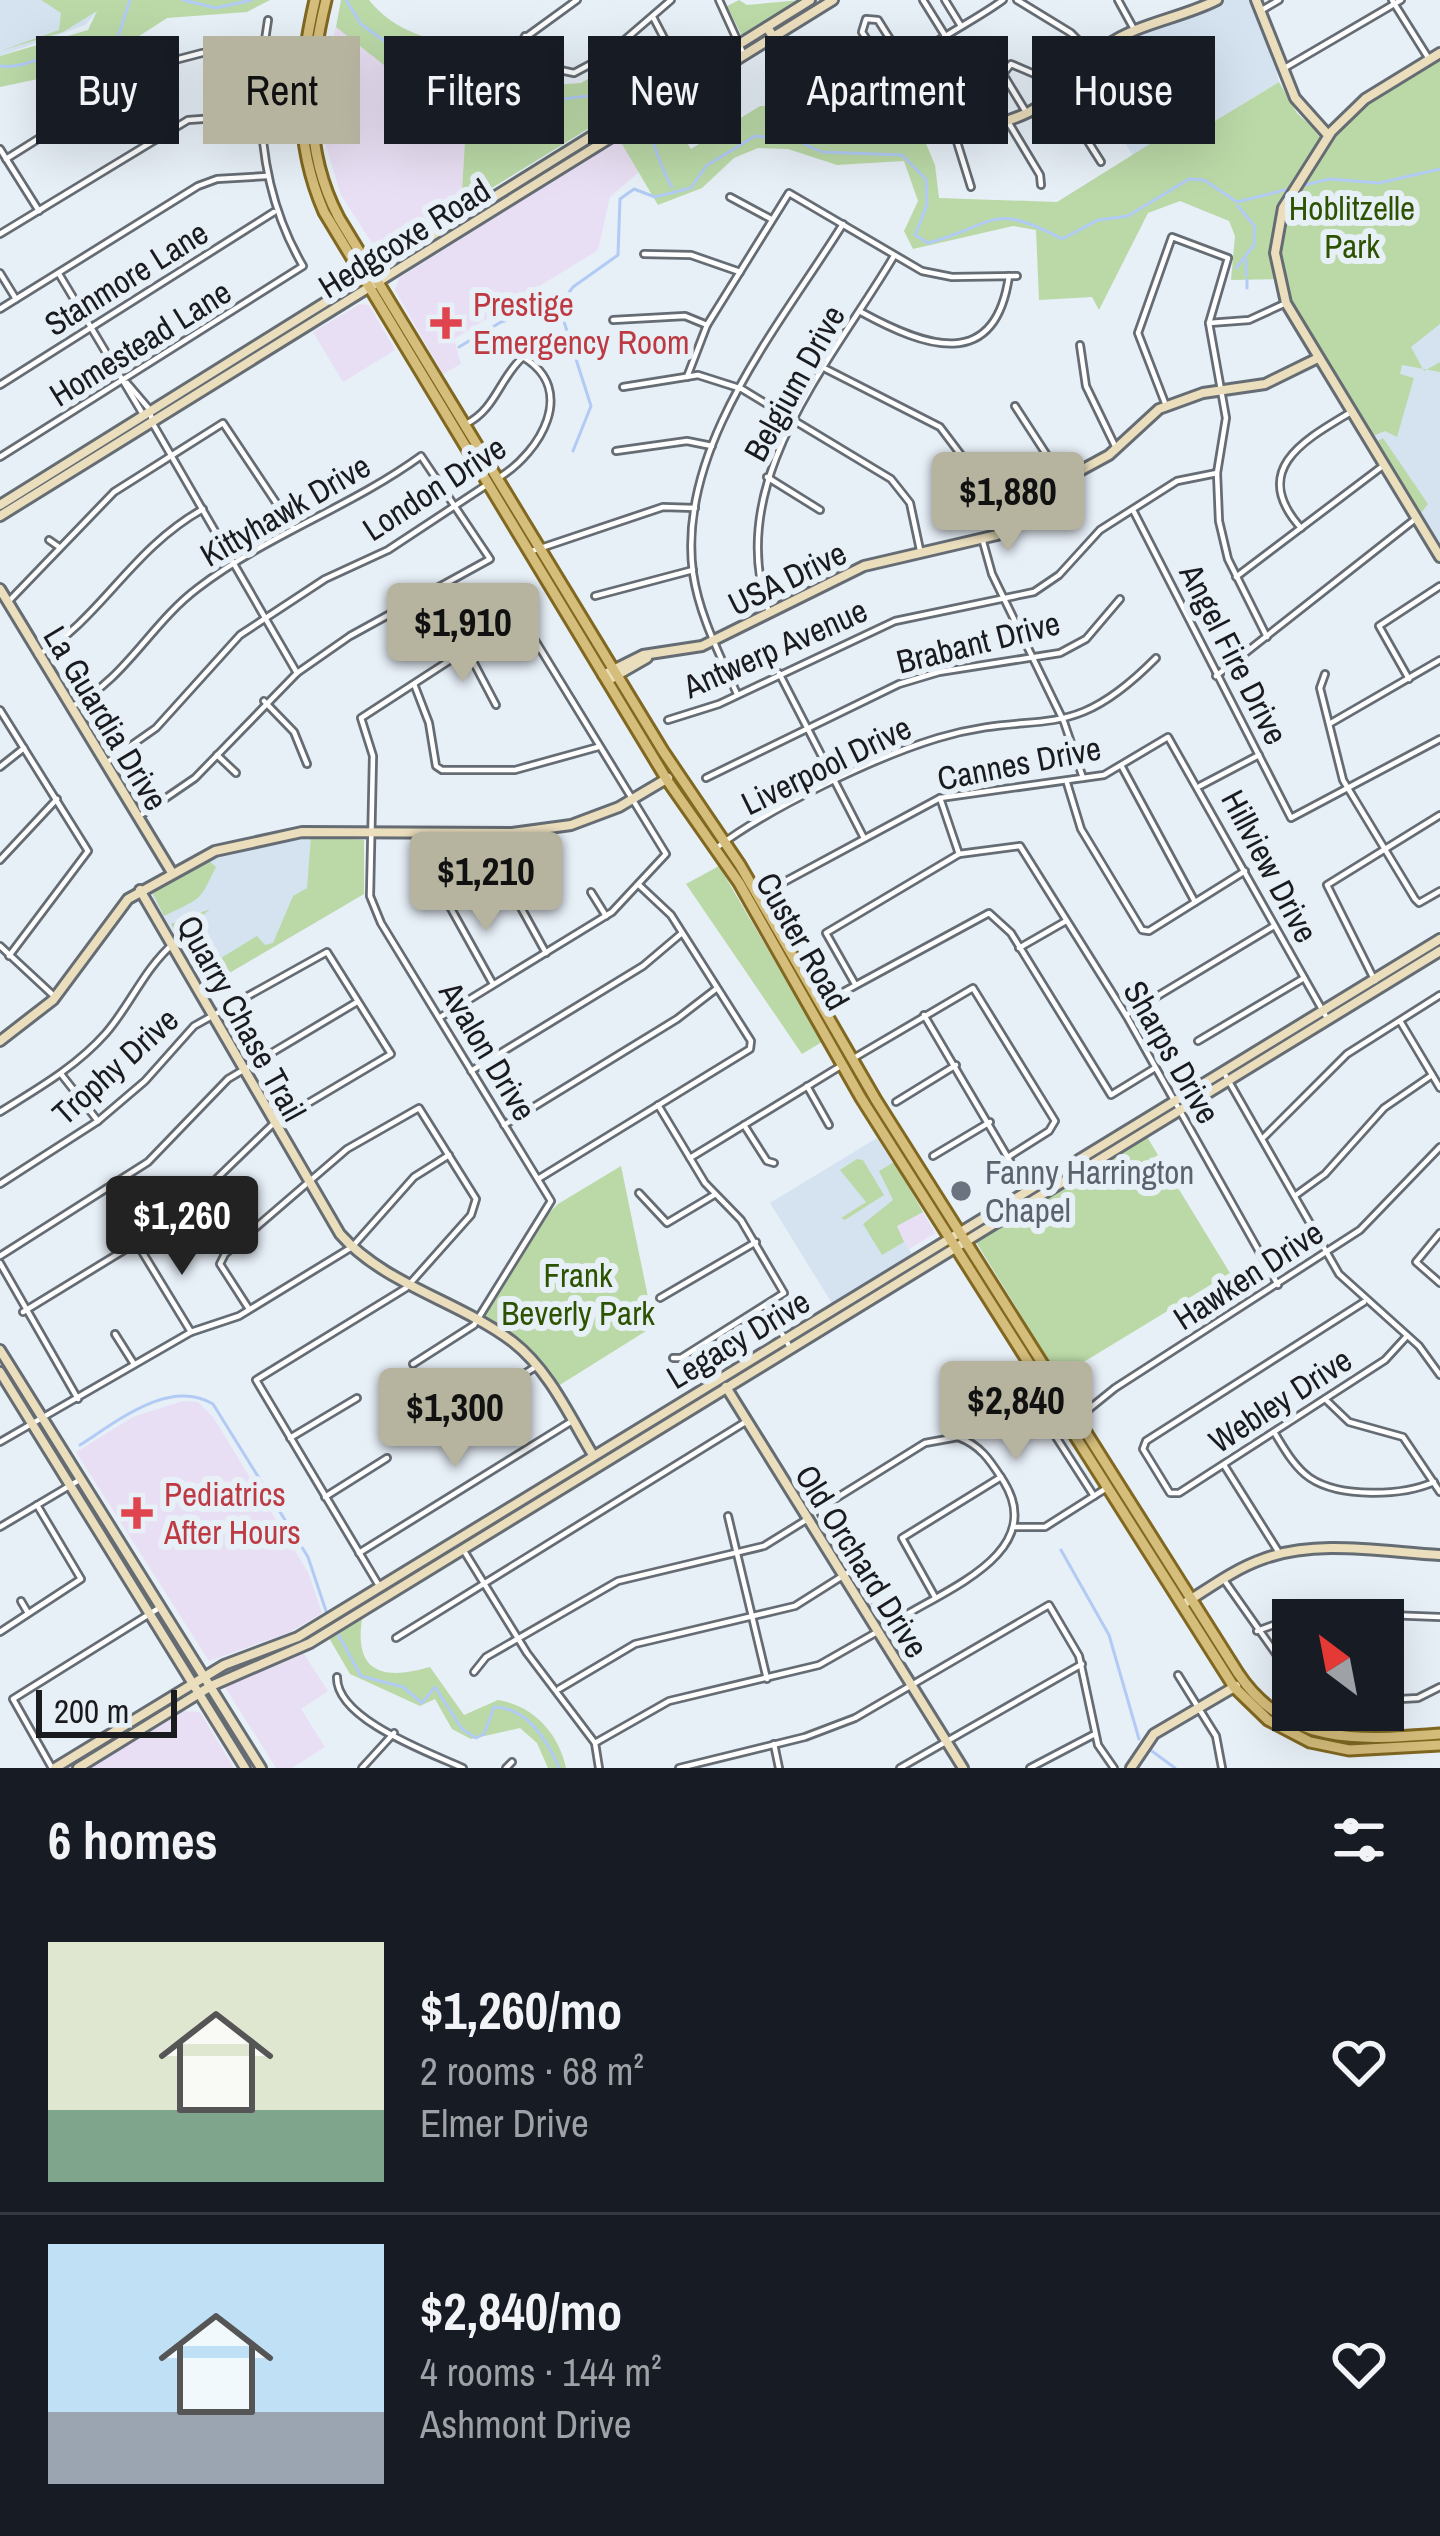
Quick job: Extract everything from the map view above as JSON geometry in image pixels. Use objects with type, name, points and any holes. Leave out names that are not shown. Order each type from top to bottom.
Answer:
[{"type":"main road","name":"Hedgcoxe Road","points":[[741,43],[810,0]]},
{"type":"main road","name":"Hedgcoxe Road","points":[[775,36],[833,0]]},
{"type":"main road","points":[[1127,36],[1217,0]]},
{"type":"main road","points":[[1256,0],[1302,109],[1328,135]]},
{"type":"main road","name":"Custer Road","points":[[317,36],[322,1]]},
{"type":"main road","points":[[767,27],[772,36]]},
{"type":"main road","name":"Hedgcoxe Road","points":[[0,505],[259,342],[480,219],[765,42]]},
{"type":"main road","points":[[1439,554],[1286,303],[1275,253],[1285,206],[1328,135],[1365,99],[1440,52]]},
{"type":"main road","points":[[1008,120],[1032,110]]},
{"type":"main road","name":"Hedgcoxe Road","points":[[0,516],[265,352],[473,208],[588,137]]},
{"type":"main road","name":"Custer Road","points":[[314,144],[330,201],[370,280],[610,675],[667,779],[754,899]]},
{"type":"main road","points":[[562,153],[569,164]]},
{"type":"main road","points":[[473,208],[480,219]]},
{"type":"main road","points":[[259,342],[265,352]]},
{"type":"main road","name":"USA Drive","points":[[610,675],[654,655],[713,640],[838,577],[920,550],[982,538],[1013,525],[1063,480],[1116,448],[1166,406],[1265,383],[1318,358]]},
{"type":"main road","name":"La Guardia Drive","points":[[0,589],[171,871]]},
{"type":"main road","name":"Custer Road","points":[[610,675],[725,841],[847,1062],[1106,1488],[1141,1530]]},
{"type":"main road","points":[[0,1041],[55,997],[105,923],[140,890],[231,845],[279,835],[512,833],[571,825],[632,800],[677,772]]},
{"type":"main road","name":"Quarry Chase Trail","points":[[140,890],[216,1014],[242,1072],[352,1247],[515,1344],[537,1366],[599,1465]]},
{"type":"main road","name":"Legacy Drive","points":[[279,1652],[456,1538],[866,1290],[1033,1201],[1178,1112],[1440,938]]},
{"type":"main road","name":"Legacy Drive","points":[[54,1768],[120,1742],[208,1681],[279,1652],[386,1597],[872,1300],[1027,1191],[1172,1102],[1440,951]]},
{"type":"main road","points":[[1027,1191],[1033,1201]]},
{"type":"main road","points":[[866,1290],[872,1300]]},
{"type":"main road","name":"Custer Road","points":[[1003,1312],[1047,1368],[1117,1481],[1141,1530],[1239,1684],[1268,1720],[1349,1750],[1440,1745]]},
{"type":"main road","points":[[0,1350],[261,1768]]},
{"type":"main road","points":[[0,1372],[244,1765],[254,1756]]},
{"type":"main road","name":"Old Orchard Drive","points":[[721,1378],[808,1519],[848,1574],[964,1768]]},
{"type":"main road","points":[[1187,1602],[1223,1579],[1280,1554],[1320,1550],[1440,1555]]},
{"type":"main road","points":[[116,1558],[126,1552]]},
{"type":"main road","points":[[1131,1768],[1154,1734],[1239,1684]]},
{"type":"main road","name":"Legacy Drive","points":[[78,1768],[138,1718],[196,1689]]},
{"type":"main road","points":[[120,1742],[138,1718]]},
{"type":"main road","name":"Custer Road","points":[[1312,1737],[1365,1740],[1440,1734]]},
{"type":"street","points":[[524,36],[577,0]]},
{"type":"street","points":[[564,72],[574,74],[671,0]]},
{"type":"street","points":[[719,0],[734,36]]},
{"type":"street","points":[[923,0],[945,36]]},
{"type":"street","points":[[945,0],[962,27]]},
{"type":"street","points":[[948,36],[1003,0]]},
{"type":"street","points":[[1017,0],[1074,36]]},
{"type":"street","points":[[1118,0],[1135,31]]},
{"type":"street","points":[[1184,0],[1189,13]]},
{"type":"street","points":[[1262,10],[1279,0]]},
{"type":"street","points":[[1283,69],[1396,1],[1429,59]]},
{"type":"street","points":[[653,17],[663,36]]},
{"type":"street","points":[[865,36],[866,19],[878,20],[888,36]]},
{"type":"street","points":[[265,36],[268,20]]},
{"type":"street","points":[[741,50],[744,55]]},
{"type":"street","points":[[1027,113],[1004,78],[1011,64],[1032,73]]},
{"type":"street","points":[[1008,122],[1040,175],[1041,185]]},
{"type":"street","points":[[6,159],[36,140]]},
{"type":"street","points":[[0,234],[149,144]]},
{"type":"street","points":[[263,144],[276,211]]},
{"type":"street","points":[[958,144],[971,187]]},
{"type":"street","points":[[1089,144],[1101,162]]},
{"type":"street","points":[[0,149],[39,212]]},
{"type":"street","points":[[0,309],[198,186],[217,179],[267,176]]},
{"type":"street","points":[[687,377],[707,325],[789,193],[894,256],[937,275],[1013,276],[1004,310],[974,341],[948,345],[910,335],[861,311]]},
{"type":"street","points":[[730,197],[771,219]]},
{"type":"street","name":"Homestead Lane","points":[[0,458],[303,266],[276,211]]},
{"type":"street","name":"Stanmore Lane","points":[[0,385],[276,211]]},
{"type":"street","points":[[738,695],[713,640],[693,570],[695,508],[712,446],[842,224]]},
{"type":"street","points":[[1166,406],[1143,358],[1138,333],[1169,238],[1227,255],[1209,323],[1224,391],[1226,427],[1217,473],[1221,538],[1267,637]]},
{"type":"street","points":[[644,254],[691,255],[740,272]]},
{"type":"street","name":"Belgium Drive","points":[[769,612],[756,538],[767,477],[795,420],[894,256]]},
{"type":"street","points":[[0,273],[16,299]]},
{"type":"street","points":[[59,274],[205,508],[297,673]]},
{"type":"street","points":[[1209,323],[1249,320],[1286,303]]},
{"type":"street","points":[[613,320],[685,316],[707,325]]},
{"type":"street","points":[[1080,345],[1086,386],[1116,448]]},
{"type":"street","name":"London Drive","points":[[106,763],[155,728],[225,647],[325,579],[388,550],[527,457],[549,424],[542,376],[521,358],[493,403],[460,428]]},
{"type":"street","points":[[826,369],[948,434],[962,463],[987,483],[1013,525]]},
{"type":"street","points":[[623,387],[708,375],[742,389],[899,487],[910,503],[920,550]]},
{"type":"street","points":[[1015,406],[1063,480]]},
{"type":"street","points":[[1301,528],[1281,493],[1285,461],[1306,439],[1351,412]]},
{"type":"street","points":[[8,602],[34,581],[59,547],[114,492],[223,423],[293,528]]},
{"type":"street","points":[[616,451],[687,441],[712,446]]},
{"type":"street","name":"Kittyhawk Drive","points":[[71,707],[110,684],[177,606],[233,565],[293,528],[368,493],[423,456],[455,505]]},
{"type":"street","points":[[1236,577],[1384,465]]},
{"type":"street","name":"Antwerp Avenue","points":[[668,720],[738,695],[895,621],[1006,600],[1048,584],[1092,537],[1177,481],[1217,473]]},
{"type":"street","points":[[767,477],[820,510]]},
{"type":"street","points":[[138,817],[195,778],[264,701],[297,673],[350,636],[490,559],[455,505]]},
{"type":"street","points":[[534,549],[663,507],[695,508]]},
{"type":"street","points":[[38,655],[71,634],[148,547],[205,508]]},
{"type":"street","name":"Angel Fire Drive","points":[[1134,512],[1291,818],[1348,790]]},
{"type":"street","points":[[1216,676],[1417,519]]},
{"type":"street","points":[[982,538],[1064,722],[1083,778]]},
{"type":"street","points":[[49,540],[59,547]]},
{"type":"street","points":[[596,596],[693,570]]},
{"type":"street","points":[[1409,680],[1379,626],[1440,586]]},
{"type":"street","name":"Brabant Drive","points":[[706,778],[861,700],[939,672],[1034,660],[1086,639],[1120,599]]},
{"type":"street","points":[[439,1018],[606,916],[666,854],[518,618],[413,681],[429,723],[436,766],[442,770],[515,770],[598,746]]},
{"type":"street","points":[[466,648],[496,704]]},
{"type":"street","name":"Liverpool Drive","points":[[716,849],[892,754],[992,726],[1064,722],[1111,700],[1156,658]]},
{"type":"street","points":[[1329,724],[1440,660]]},
{"type":"street","points":[[779,674],[864,838]]},
{"type":"street","points":[[1325,674],[1320,688],[1348,790],[1419,903],[1440,891]]},
{"type":"street","name":"Avalon Drive","points":[[413,681],[363,712],[373,756],[370,832],[376,911],[551,1204],[477,1321]]},
{"type":"street","points":[[264,701],[294,732],[307,764]]},
{"type":"street","points":[[0,710],[88,851],[9,956]]},
{"type":"street","name":"Cannes Drive","points":[[754,899],[940,798],[996,786],[1067,783],[1122,767],[1168,736]]},
{"type":"street","name":"Hillview Drive","points":[[1168,736],[1325,1015]]},
{"type":"street","points":[[1348,790],[1440,739]]},
{"type":"street","points":[[0,767],[25,748]]},
{"type":"street","points":[[217,755],[236,773]]},
{"type":"street","points":[[1200,786],[1259,755]]},
{"type":"street","points":[[1122,767],[1196,902]]},
{"type":"street","points":[[1067,783],[1082,829],[1142,930],[1149,931],[1246,872]]},
{"type":"street","points":[[855,984],[826,933],[959,854],[940,798]]},
{"type":"street","points":[[0,860],[57,799]]},
{"type":"street","points":[[1380,988],[1327,885],[1440,815]]},
{"type":"street","name":"Sharps Drive","points":[[959,854],[1020,846],[1126,1015],[1278,1285]]},
{"type":"street","points":[[538,1179],[751,1047],[682,933],[638,884]]},
{"type":"street","points":[[591,892],[606,916]]},
{"type":"street","points":[[519,904],[546,953]]},
{"type":"street","points":[[449,905],[494,984]]},
{"type":"street","points":[[817,1007],[984,914],[998,919],[1111,1095],[1155,1068]]},
{"type":"street","points":[[1018,949],[1066,921]]},
{"type":"street","points":[[1126,1015],[1274,926]]},
{"type":"street","points":[[471,1071],[643,966],[682,933]]},
{"type":"street","points":[[0,1112],[61,1074],[104,1035],[148,967],[174,943]]},
{"type":"street","points":[[0,946],[55,997]]},
{"type":"street","name":"Trophy Drive","points":[[0,1184],[98,1121],[145,1081],[182,1036],[326,952],[357,1002]]},
{"type":"street","points":[[1198,1041],[1304,979]]},
{"type":"street","points":[[505,1125],[677,1019],[717,988]]},
{"type":"street","points":[[690,1158],[973,988],[1055,1125],[1008,1156]]},
{"type":"street","points":[[1263,1138],[1340,1061],[1440,995]]},
{"type":"street","points":[[23,1312],[160,1228],[215,1186],[273,1124],[391,1054],[357,1002],[217,1088],[168,1146],[0,1260],[23,1312],[78,1399]]},
{"type":"street","points":[[925,1015],[1027,1191]]},
{"type":"street","points":[[1399,1019],[1440,1088]]},
{"type":"street","points":[[896,1102],[956,1065]]},
{"type":"street","points":[[1223,1071],[1327,1253],[1364,1302],[1407,1336],[1440,1375]]},
{"type":"street","points":[[61,1074],[98,1121]]},
{"type":"street","points":[[1296,1195],[1325,1174],[1384,1108],[1432,1075]]},
{"type":"street","points":[[807,1086],[829,1125]]},
{"type":"street","points":[[658,1105],[714,1195],[738,1214],[784,1293],[673,1358]]},
{"type":"street","points":[[249,1309],[222,1258],[347,1149],[419,1108],[475,1197],[471,1215],[456,1238],[409,1282],[256,1380],[386,1597]]},
{"type":"street","points":[[933,1156],[990,1122]]},
{"type":"street","points":[[744,1125],[774,1163]]},
{"type":"street","name":"Hawken Drive","points":[[1068,1426],[1115,1388],[1365,1226],[1440,1148]]},
{"type":"street","points":[[0,1442],[191,1332],[249,1309],[352,1247],[414,1177],[448,1155]]},
{"type":"street","points":[[128,1177],[160,1228]]},
{"type":"street","points":[[639,1193],[667,1223],[714,1195]]},
{"type":"street","points":[[1440,1233],[1416,1264],[1440,1283]]},
{"type":"street","points":[[660,1298],[756,1242]]},
{"type":"street","points":[[137,1243],[191,1332]]},
{"type":"street","name":"Webley Drive","points":[[1364,1302],[1144,1442],[1143,1449],[1172,1494],[1386,1359],[1407,1336]]},
{"type":"street","points":[[766,1307],[791,1349]]},
{"type":"street","points":[[413,1364],[477,1321]]},
{"type":"street","points":[[115,1334],[135,1365]]},
{"type":"street","points":[[442,1424],[537,1366]]},
{"type":"street","points":[[958,1437],[973,1415],[1047,1368]]},
{"type":"street","points":[[1022,1384],[1094,1496]]},
{"type":"street","points":[[289,1438],[357,1398]]},
{"type":"street","points":[[1325,1399],[1349,1422],[1403,1437],[1440,1492]]},
{"type":"street","points":[[359,1553],[572,1421]]},
{"type":"street","points":[[396,1638],[747,1421]]},
{"type":"street","points":[[1274,1432],[1300,1469],[1327,1486],[1402,1490],[1434,1482]]},
{"type":"street","points":[[958,1437],[986,1454],[1000,1477],[1014,1503],[1015,1527],[998,1556],[891,1622],[848,1574],[820,1514],[830,1502],[925,1443],[958,1437]]},
{"type":"street","points":[[325,1497],[387,1458]]},
{"type":"street","points":[[1224,1465],[1280,1554]]},
{"type":"street","points":[[935,1597],[902,1538],[1000,1477]]},
{"type":"street","points":[[0,1527],[81,1479]]},
{"type":"street","points":[[1015,1527],[1037,1530],[1117,1481]]},
{"type":"street","points":[[0,1632],[82,1579],[37,1505]]},
{"type":"street","points":[[728,1516],[767,1679]]},
{"type":"street","points":[[474,1672],[517,1637],[618,1581],[773,1541],[808,1519]]},
{"type":"street","points":[[456,1538],[517,1637],[595,1744],[599,1768]]},
{"type":"street","points":[[559,1689],[647,1639],[795,1606],[848,1574]]},
{"type":"street","points":[[1223,1579],[1272,1651]]},
{"type":"street","points":[[20,1601],[28,1613]]},
{"type":"street","points":[[679,1768],[844,1723],[1049,1605],[1082,1664],[1096,1735],[1114,1768]]},
{"type":"street","points":[[54,1768],[13,1699],[161,1606]]},
{"type":"street","points":[[1256,1631],[1309,1612],[1440,1617]]},
{"type":"street","points":[[595,1744],[669,1701],[832,1660],[878,1631]]},
{"type":"street","points":[[900,1768],[1082,1664]]},
{"type":"street","points":[[1178,1675],[1217,1741],[1222,1768]]},
{"type":"street","points":[[337,1677],[337,1687],[351,1711],[447,1765],[463,1768]]},
{"type":"street","points":[[1404,1699],[1440,1688]]},
{"type":"street","points":[[362,1768],[394,1732]]},
{"type":"street","points":[[1030,1768],[1076,1739],[1096,1735]]},
{"type":"street","points":[[774,1744],[779,1768]]},
{"type":"shaded area","points":[[0,0],[108,0],[85,25],[55,36],[36,36],[36,43],[0,56]]},
{"type":"shaded area","points":[[1226,0],[1249,0],[1269,39],[1279,82],[1215,121],[1215,36],[1140,36]]},
{"type":"shaded area","points":[[360,46],[384,65],[384,144],[465,144],[461,207],[381,257],[341,195],[325,144],[360,144]]},
{"type":"shaded area","points":[[611,144],[622,144],[640,171],[610,197],[598,250],[454,339],[461,364],[443,374],[395,290],[399,278]]},
{"type":"shaded area","points":[[1126,144],[1151,144],[1133,156]]},
{"type":"shaded area","points":[[360,304],[369,305],[395,350],[343,382],[313,332]]},
{"type":"shaded area","points":[[1440,317],[1440,545],[1357,411],[1387,393],[1408,343]]},
{"type":"shaded area","points":[[362,839],[362,895],[207,986],[148,891],[204,861],[257,844]]},
{"type":"shaded area","points":[[877,1138],[921,1209],[895,1226],[913,1256],[833,1305],[770,1203]]},
{"type":"shaded area","points":[[921,1209],[935,1233],[909,1249],[894,1225]]},
{"type":"shaded area","points":[[183,1401],[198,1402],[213,1417],[308,1572],[322,1613],[290,1632],[209,1661],[76,1452],[133,1417]]},
{"type":"shaded area","points":[[304,1654],[328,1691],[301,1709],[325,1747],[292,1768],[276,1768],[225,1687]]},
{"type":"shaded area","points":[[184,1711],[200,1712],[234,1768],[89,1768]]},
{"type":"green space","points":[[41,0],[270,0],[247,12],[167,18],[139,36],[68,36],[88,30],[97,11],[63,32],[42,36],[59,30],[61,13]]},
{"type":"green space","points":[[341,0],[369,0],[387,18],[423,36],[384,36],[384,65],[360,46],[360,36],[347,36],[336,27]]},
{"type":"green space","points":[[739,0],[747,5],[801,0],[742,36],[727,6]]},
{"type":"green space","points":[[36,45],[36,79],[0,87],[0,56]]},
{"type":"green space","name":"Hoblitzelle Park","points":[[1440,59],[1440,324],[1411,347],[1423,369],[1402,365],[1400,374],[1414,378],[1397,437],[1385,431],[1373,436],[1293,309],[1281,279],[1231,280],[1235,236],[1229,221],[1180,201],[1148,213],[1099,310],[1092,297],[1039,300],[1036,230],[1013,226],[913,249],[904,231],[918,201],[904,161],[837,165],[788,149],[758,148],[734,158],[702,188],[658,205],[622,144],[688,144],[691,149],[699,144],[741,144],[741,118],[765,106],[765,144],[926,144],[935,165],[939,198],[1057,202],[1150,144],[1215,144],[1215,121],[1279,82],[1297,113],[1329,143],[1354,113]]},
{"type":"green space","points":[[588,79],[588,129],[564,144],[564,84]]},
{"type":"green space","points":[[465,144],[563,144],[461,207]]},
{"type":"green space","points":[[1383,438],[1428,504],[1421,513],[1376,442]]},
{"type":"green space","points":[[311,836],[364,840],[364,894],[207,986],[171,924],[210,909],[188,928],[194,937],[203,936],[221,958],[257,936],[265,945],[273,943],[293,896],[307,888]]},
{"type":"green space","points":[[208,860],[216,867],[203,892],[164,916],[151,890]]},
{"type":"green space","points":[[719,866],[822,1042],[802,1054],[686,884]]},
{"type":"green space","points":[[1147,1137],[1230,1273],[1059,1377],[976,1242]]},
{"type":"green space","points":[[863,1160],[884,1195],[845,1220],[841,1218],[866,1202],[840,1170]]},
{"type":"green space","points":[[894,1162],[923,1212],[897,1226],[904,1242],[882,1255],[863,1224],[893,1200],[879,1171]]},
{"type":"green space","name":"Frank Beverly Park","points":[[621,1166],[654,1326],[555,1388],[523,1345],[482,1317],[541,1221],[558,1204]]},
{"type":"green space","points":[[362,1619],[362,1651],[375,1668],[398,1673],[430,1667],[464,1715],[498,1700],[523,1708],[551,1733],[566,1768],[548,1768],[537,1743],[520,1728],[471,1739],[452,1729],[435,1699],[420,1706],[350,1674],[329,1638]]},
{"type":"waterway","points":[[0,66],[66,53],[91,59],[118,37],[130,0]]},
{"type":"waterway","points":[[183,0],[216,8],[252,0]]},
{"type":"waterway","points":[[346,0],[361,24],[409,59],[435,50],[463,77],[496,95],[533,103],[593,96],[620,99],[644,123],[672,187]]},
{"type":"waterway","points":[[459,347],[501,322],[559,306],[573,287],[618,255],[620,199],[634,189],[655,197],[691,188],[706,166],[755,136],[798,141],[822,152],[902,155],[926,179],[927,205],[915,235],[928,243],[1006,219],[1062,239],[1098,220],[1128,216],[1189,179],[1204,180],[1237,202],[1329,179],[1379,183],[1440,169]]},
{"type":"waterway","points":[[1236,268],[1254,245],[1255,227],[1238,206]]},
{"type":"waterway","points":[[1246,260],[1246,275]]},
{"type":"waterway","points":[[1247,279],[1247,288]]},
{"type":"waterway","points":[[559,306],[591,406],[573,451]]},
{"type":"waterway","points":[[80,1445],[162,1399],[196,1397],[213,1404],[308,1557],[326,1611]]},
{"type":"waterway","points":[[1061,1550],[1109,1635],[1139,1739]]},
{"type":"waterway","points":[[338,1634],[361,1676],[403,1687],[422,1703],[435,1687],[462,1729],[476,1738],[484,1734],[494,1707],[516,1712],[542,1736],[559,1768]]},
{"type":"waterway","points":[[1149,1749],[1175,1768]]},
{"type":"place","name":"Prestige Emergency Room","points":[[446,323]]},
{"type":"place","name":"Fanny Harrington Chapel","points":[[961,1191]]},
{"type":"place","name":"Pediatrics After Hours","points":[[137,1513]]}]
